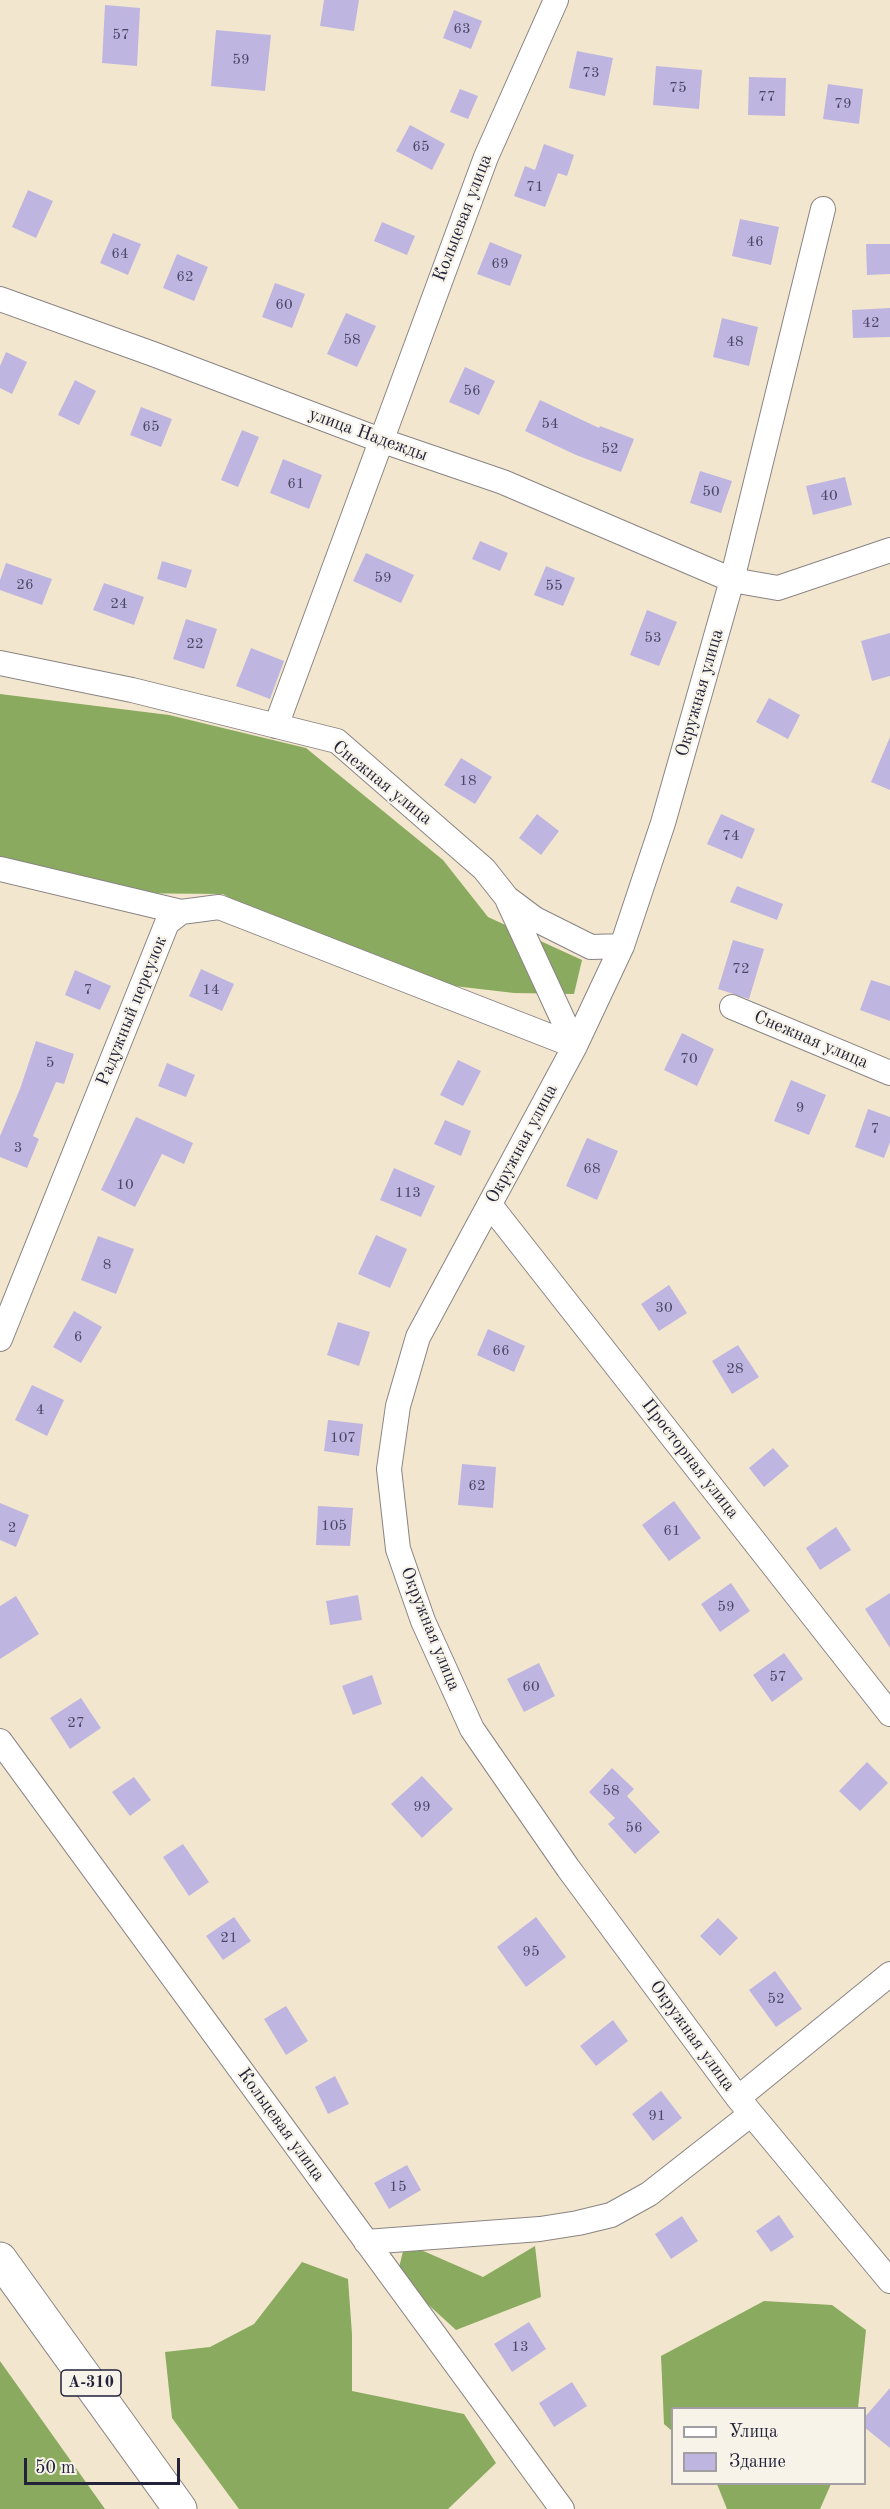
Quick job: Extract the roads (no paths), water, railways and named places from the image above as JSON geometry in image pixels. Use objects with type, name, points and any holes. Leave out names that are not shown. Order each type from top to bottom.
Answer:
[{"type":"highway","name":"А-310","points":[[0,2259],[180,2509]]},
{"type":"street","name":"Кольцевая улица","points":[[276,726],[486,157],[556,0]]},
{"type":"street","points":[[732,580],[823,209]]},
{"type":"street","name":"улица Надежды","points":[[0,299],[380,440],[503,482],[732,580],[778,588],[890,550]]},
{"type":"street","name":"Окружная улица","points":[[732,580],[663,823],[622,946],[575,1046],[418,1337],[398,1406],[389,1469],[398,1549],[423,1621],[472,1729],[568,1868],[744,2106],[890,2282]]},
{"type":"street","name":"Снежная улица","points":[[0,663],[132,690],[337,741],[484,869],[507,898],[535,919],[591,947],[622,946]]},
{"type":"street","points":[[0,869],[182,912],[219,907],[575,1046]]},
{"type":"street","points":[[507,898],[575,1046]]},
{"type":"street","name":"Радужный переулок","points":[[0,1339],[167,923],[182,912]]},
{"type":"street","name":"Снежная улица","points":[[732,1007],[890,1073]]},
{"type":"street","name":"Просторная улица","points":[[490,1204],[890,1714]]},
{"type":"street","name":"Кольцевая улица","points":[[0,1741],[562,2509]]},
{"type":"street","points":[[366,2242],[540,2229],[611,2215],[649,2194],[890,1974]]}]
